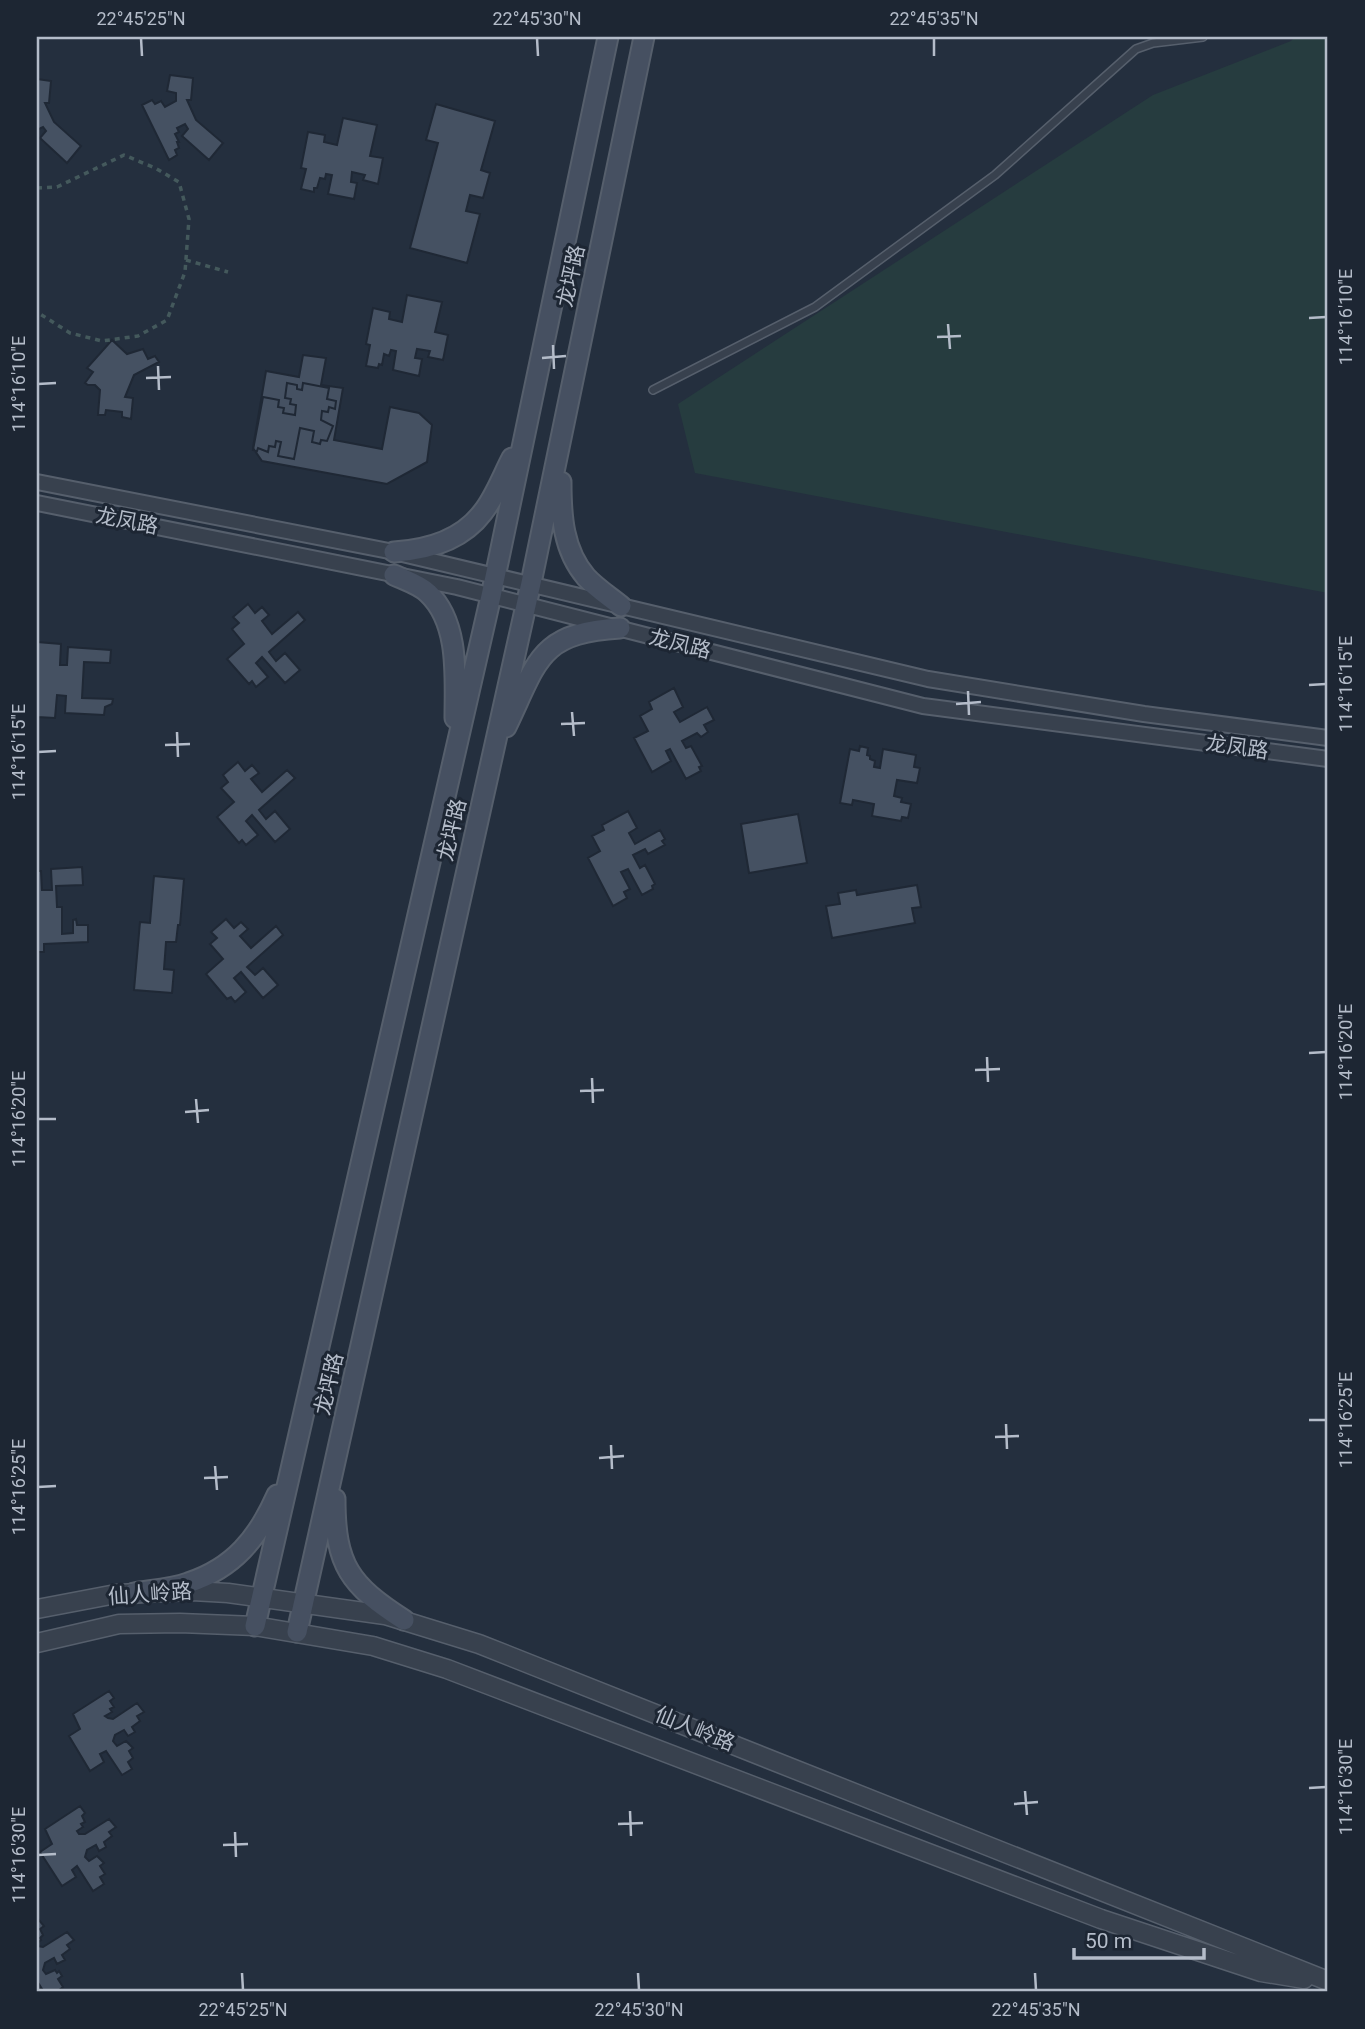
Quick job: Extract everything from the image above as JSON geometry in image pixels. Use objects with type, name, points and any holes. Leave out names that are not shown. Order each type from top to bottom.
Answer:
[{"type":"main road","name":"龙坪路","points":[[255,1626],[491,596],[607,37]]},
{"type":"main road","name":"龙坪路","points":[[298,1632],[531,583],[644,37]]},
{"type":"main road","points":[[394,552],[439,545],[461,533],[483,513],[523,439]]},
{"type":"main road","points":[[561,442],[561,520],[571,554],[586,577],[621,606]]},
{"type":"main road","points":[[394,575],[428,593],[446,620],[453,650],[455,754]]},
{"type":"main road","points":[[491,760],[537,662],[554,643],[578,634],[620,628]]},
{"type":"main road","points":[[134,1594],[188,1584],[221,1568],[245,1549],[266,1519],[296,1452]]},
{"type":"main road","points":[[335,1461],[335,1525],[341,1559],[354,1580],[373,1600],[404,1620]]},
{"type":"street","name":"龙凤路","points":[[37,482],[394,552],[928,679],[1144,714],[1328,738]]},
{"type":"street","name":"龙凤路","points":[[37,503],[526,604],[923,706],[1328,759]]},
{"type":"street","name":"仙人岭路","points":[[37,1609],[116,1594],[192,1591],[304,1602],[404,1620],[492,1649],[1328,1982]]},
{"type":"street","name":"仙人岭路","points":[[37,1643],[120,1624],[180,1623],[255,1626],[373,1646],[447,1669],[1101,1919],[1261,1972],[1328,1982]]},
{"type":"lane","points":[[653,390],[815,307],[995,174],[1136,49],[1153,43],[1203,37]]},
{"type":"path","points":[[37,188],[57,187],[124,155],[179,182],[189,219],[185,272],[167,320],[138,336],[102,341],[70,333],[37,312]]},
{"type":"path","points":[[186,260],[228,272]]},
{"type":"green space","points":[[1295,37],[1328,37],[1328,593],[695,473],[678,404],[1153,95],[1291,41]]},
{"type":"building","points":[[170,75],[193,78],[191,100],[187,100],[196,120],[223,143],[209,160],[182,136],[188,129],[185,124],[177,128],[179,132],[175,134],[179,148],[175,150],[177,155],[169,160],[142,105],[152,100],[155,104],[161,101],[165,107],[176,101],[176,93],[167,91]]},
{"type":"building","points":[[37,79],[51,81],[49,103],[45,103],[54,122],[81,146],[67,163],[40,138],[46,131],[43,127],[37,130]]},
{"type":"building","points":[[436,104],[495,121],[481,170],[490,173],[483,198],[470,195],[466,211],[480,214],[467,263],[410,248],[438,143],[426,140]]},
{"type":"building","points":[[343,118],[377,125],[370,156],[383,158],[378,184],[363,180],[365,175],[352,172],[351,182],[357,183],[354,199],[328,194],[332,175],[326,174],[325,179],[320,178],[314,192],[301,189],[306,169],[301,168],[308,132],[325,135],[324,142],[337,145]]},
{"type":"building","points":[[407,295],[442,302],[435,332],[448,335],[443,360],[428,357],[430,351],[417,349],[415,358],[422,359],[419,376],[393,370],[396,351],[391,350],[389,356],[384,354],[382,365],[379,364],[378,368],[366,366],[370,345],[366,344],[373,308],[390,312],[389,319],[402,322]]},
{"type":"building","points":[[112,340],[127,354],[143,349],[148,359],[155,356],[159,362],[134,375],[125,397],[133,398],[131,419],[122,417],[122,412],[106,410],[105,415],[98,415],[100,390],[95,385],[85,383],[93,372],[87,368]]},
{"type":"building","points":[[303,355],[326,358],[321,385],[343,388],[334,440],[382,449],[390,407],[419,413],[432,425],[427,462],[387,484],[262,461],[253,448],[266,371],[299,377]]},
{"type":"building","points":[[287,383],[297,385],[297,389],[302,390],[303,383],[329,388],[327,399],[336,401],[335,409],[329,407],[328,412],[322,411],[321,420],[333,426],[327,441],[321,440],[320,444],[312,442],[314,431],[300,428],[294,459],[278,456],[281,442],[276,441],[275,447],[269,446],[268,452],[258,448],[257,451],[253,450],[263,397],[279,400],[278,407],[284,408],[283,413],[295,415],[296,405],[290,404],[291,399],[285,398]]},
{"type":"building","points":[[248,604],[255,613],[262,607],[269,615],[262,621],[272,634],[298,612],[305,620],[269,652],[276,661],[285,653],[300,670],[285,683],[262,657],[256,663],[268,677],[256,687],[252,681],[249,684],[227,659],[244,644],[232,629],[239,623],[233,617]]},
{"type":"building","points":[[37,642],[61,644],[60,665],[67,665],[68,647],[111,650],[110,663],[84,662],[82,698],[113,699],[112,704],[105,707],[104,715],[65,713],[66,696],[57,695],[55,718],[37,717]]},
{"type":"building","points":[[674,688],[683,707],[674,712],[680,722],[707,707],[714,720],[704,725],[708,732],[701,737],[697,733],[682,741],[686,748],[691,746],[702,766],[699,767],[701,771],[686,779],[670,749],[666,751],[671,761],[652,772],[634,738],[648,731],[640,716],[652,709],[649,702]]},
{"type":"building","points":[[860,746],[868,748],[867,755],[875,761],[874,767],[880,768],[883,749],[916,755],[914,767],[920,768],[917,783],[897,780],[894,796],[902,798],[901,802],[911,804],[908,818],[902,817],[901,821],[872,816],[874,804],[853,800],[852,805],[840,803],[850,749],[859,751]]},
{"type":"building","points":[[238,762],[245,771],[252,765],[259,773],[251,779],[262,792],[287,770],[295,778],[259,810],[266,819],[275,811],[290,829],[275,842],[252,815],[246,821],[258,835],[246,845],[242,840],[239,843],[217,817],[234,802],[221,788],[228,782],[223,775]]},
{"type":"building","points":[[628,811],[637,828],[629,833],[635,844],[660,830],[665,845],[648,854],[645,849],[633,855],[640,868],[645,865],[655,884],[653,889],[642,895],[628,869],[621,872],[630,889],[624,892],[627,898],[613,906],[588,858],[600,851],[592,836],[604,830],[602,825]]},
{"type":"building","points":[[798,814],[807,863],[749,873],[741,824]]},
{"type":"building","points":[[82,867],[83,885],[56,886],[57,907],[62,907],[62,934],[73,933],[73,920],[76,919],[77,925],[88,925],[88,942],[44,944],[44,952],[37,952],[37,871],[41,871],[42,890],[52,890],[51,869]]},
{"type":"building","points":[[154,876],[184,879],[176,942],[166,942],[164,969],[174,970],[172,993],[134,990],[140,922],[150,923]]},
{"type":"building","points":[[917,885],[921,907],[912,908],[915,923],[832,938],[826,906],[840,904],[838,893],[856,890],[857,895]]},
{"type":"building","points":[[226,919],[234,928],[241,922],[248,929],[240,936],[251,948],[276,926],[283,935],[247,967],[255,975],[263,968],[278,985],[263,998],[241,972],[234,978],[246,992],[235,1002],[231,997],[227,999],[206,974],[223,959],[210,944],[217,938],[211,932]]},
{"type":"building","points":[[109,1691],[114,1698],[110,1701],[114,1707],[110,1709],[112,1712],[105,1716],[108,1718],[113,1719],[137,1703],[144,1712],[137,1716],[140,1721],[132,1727],[135,1732],[128,1736],[124,1730],[115,1735],[113,1741],[117,1746],[126,1741],[133,1748],[129,1751],[133,1758],[128,1762],[132,1769],[122,1775],[106,1751],[100,1754],[104,1762],[90,1771],[69,1736],[80,1729],[73,1714]]},
{"type":"building","points":[[80,1806],[85,1813],[82,1816],[85,1822],[77,1831],[79,1834],[85,1834],[109,1819],[116,1827],[109,1832],[112,1836],[104,1842],[106,1847],[99,1851],[96,1845],[87,1850],[85,1857],[89,1861],[97,1856],[104,1863],[100,1866],[105,1874],[100,1877],[104,1884],[93,1891],[77,1866],[72,1870],[76,1877],[62,1886],[40,1852],[52,1844],[45,1829]]},
{"type":"building","points":[[38,1919],[44,1926],[40,1929],[43,1935],[41,1940],[37,1943]]},
{"type":"building","points":[[67,1932],[74,1940],[67,1945],[70,1949],[62,1955],[65,1960],[57,1964],[54,1958],[45,1963],[43,1970],[46,1974],[59,1971],[62,1976],[58,1979],[63,1987],[59,1992],[44,1992],[37,1981],[37,1946],[43,1947]]}]
